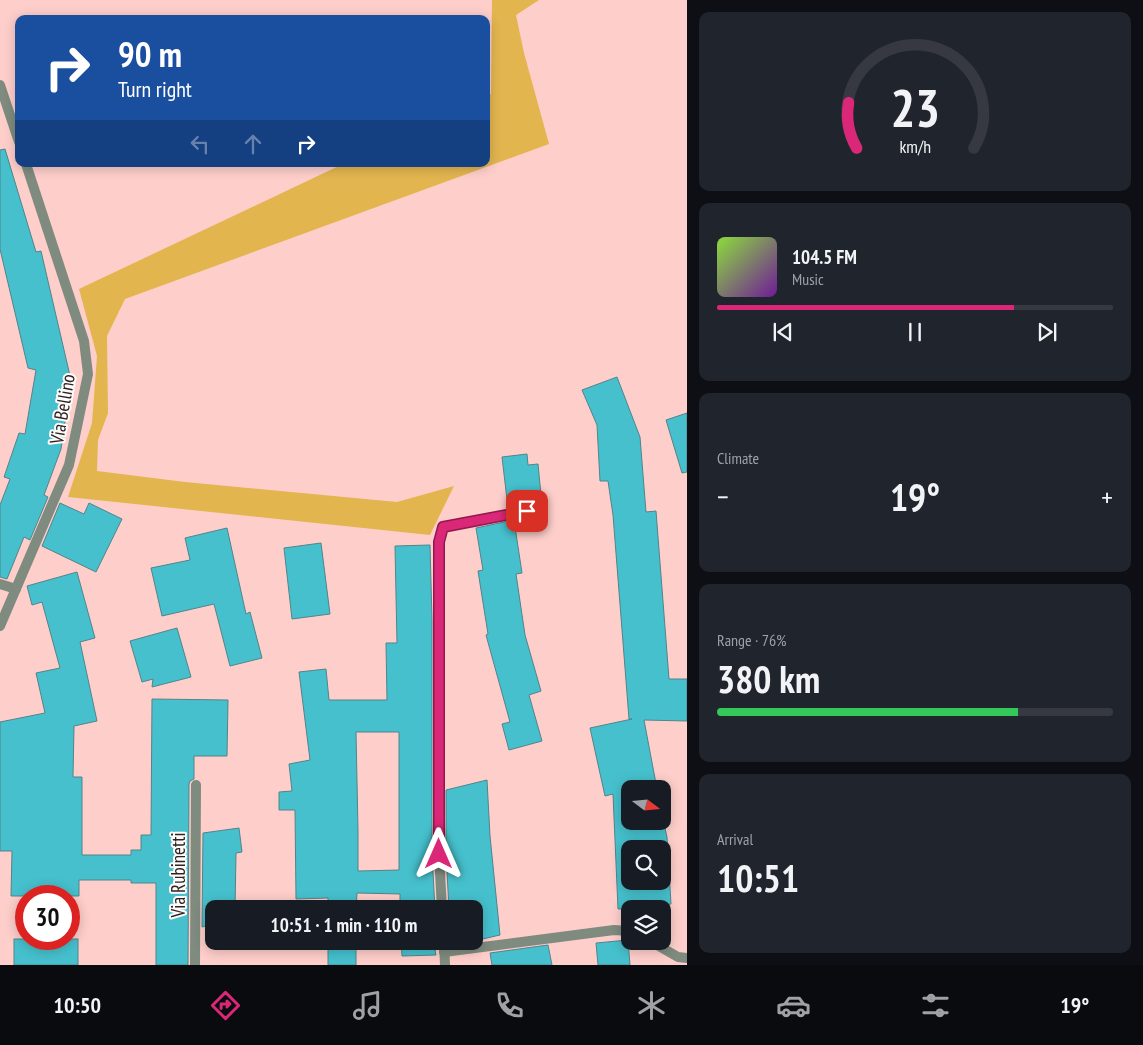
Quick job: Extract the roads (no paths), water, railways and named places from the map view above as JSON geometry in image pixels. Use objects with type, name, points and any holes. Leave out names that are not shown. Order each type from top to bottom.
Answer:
[{"type":"street","points":[[0,85],[15,130]]},
{"type":"street","name":"Via Bellino","points":[[0,626],[69,465],[88,374],[84,341],[27,167]]},
{"type":"street","points":[[442,900],[439,854],[439,542],[443,527],[527,511]]},
{"type":"street","points":[[0,584],[16,589]]},
{"type":"street","name":"Via Rubinetti","points":[[195,965],[196,785]]},
{"type":"street","points":[[445,965],[444,952],[621,930]]},
{"type":"street","points":[[666,950],[678,957],[687,958]]}]
